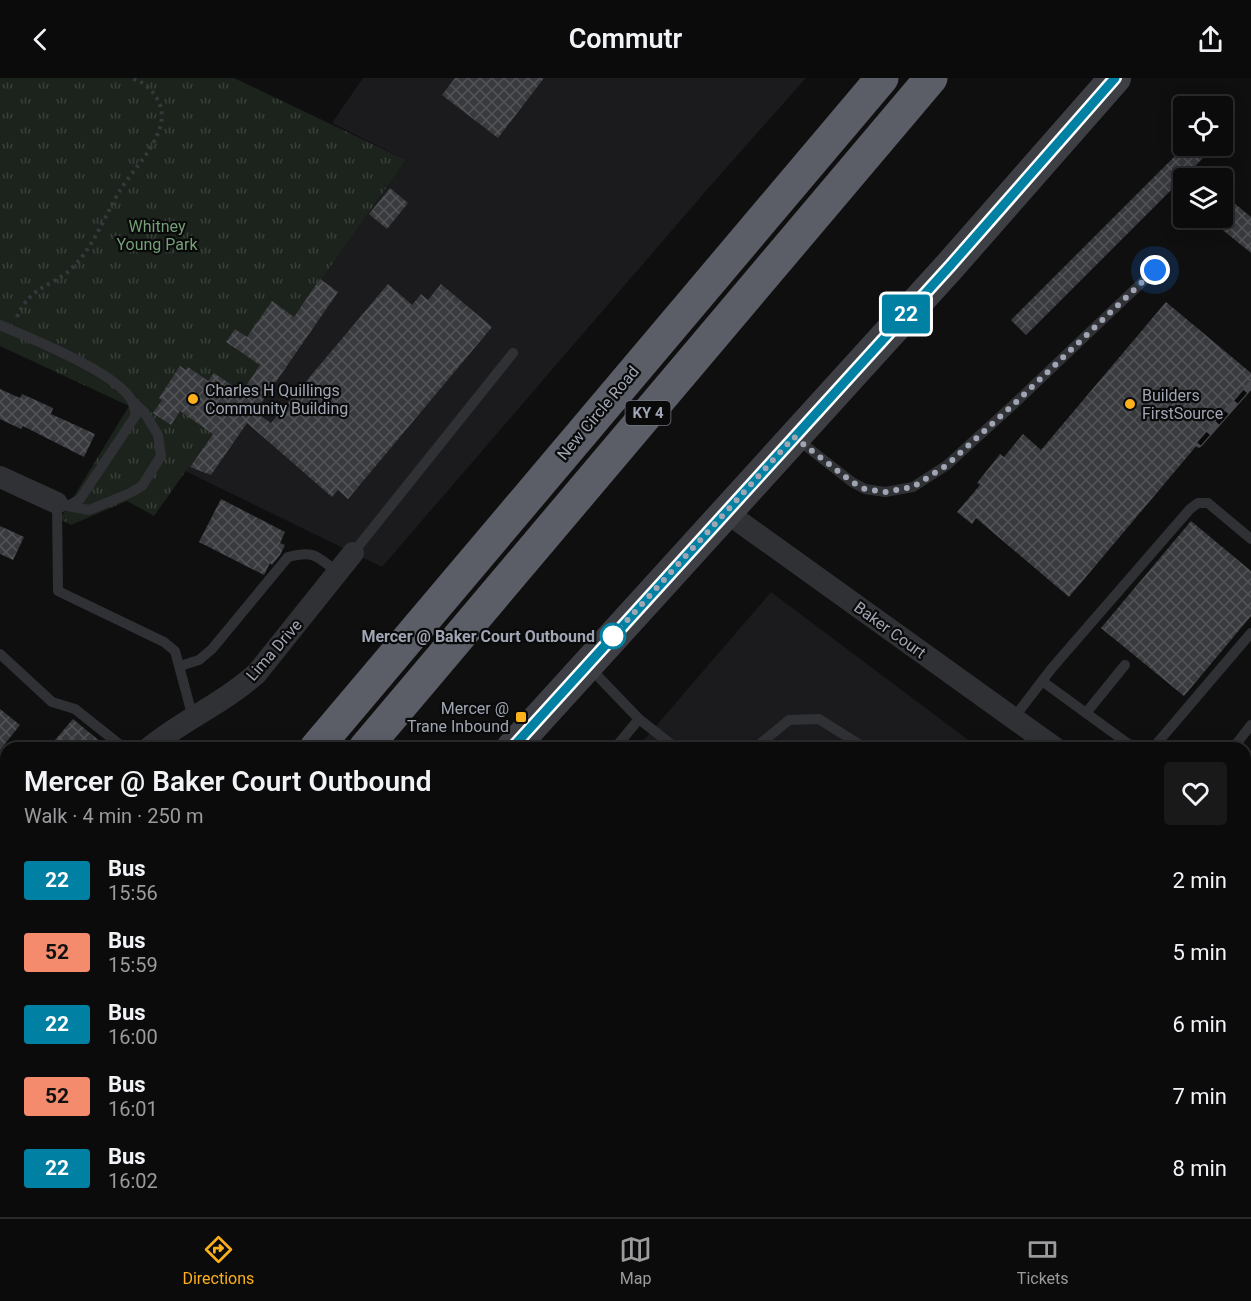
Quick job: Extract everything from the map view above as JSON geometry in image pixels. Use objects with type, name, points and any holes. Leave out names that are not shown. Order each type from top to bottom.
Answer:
[{"type":"highway","name":"New Circle Road","points":[[321,742],[882,78]]},
{"type":"highway","name":"KY 4","points":[[370,742],[931,78]]},
{"type":"street","points":[[517,742],[950,266],[1115,78]]},
{"type":"street","points":[[0,477],[62,504]]},
{"type":"street","name":"Baker Court","points":[[726,512],[1046,742]]},
{"type":"street","name":"Lima Drive","points":[[156,742],[171,730],[238,690],[257,673],[353,553]]},
{"type":"lane","points":[[794,437],[852,482],[865,489],[885,492],[913,487],[947,465],[1155,270]]},
{"type":"lane","points":[[0,325],[86,364],[111,380],[144,412],[158,435],[160,456],[142,486],[89,510],[62,504]]},
{"type":"lane","points":[[353,553],[513,353]]},
{"type":"lane","points":[[62,504],[80,499],[136,415],[132,400]]},
{"type":"lane","points":[[1013,719],[1042,681],[1190,509],[1198,503],[1208,503],[1251,539]]},
{"type":"lane","points":[[62,504],[58,591],[164,642],[175,651],[193,718]]},
{"type":"lane","points":[[180,666],[199,660],[213,649],[288,557],[305,552],[319,558],[337,572]]},
{"type":"lane","points":[[1158,742],[1251,633]]},
{"type":"lane","points":[[0,654],[52,702],[75,709],[116,742]]},
{"type":"lane","points":[[1086,713],[1125,665]]},
{"type":"lane","points":[[587,666],[639,719],[668,742]]},
{"type":"lane","points":[[1042,681],[1126,742]]},
{"type":"lane","points":[[620,742],[639,719]]},
{"type":"lane","points":[[762,742],[789,720],[819,719],[855,742]]},
{"type":"lane","points":[[1238,742],[1251,725]]},
{"type":"path","points":[[11,330],[22,304],[32,293],[72,269],[91,247],[127,179],[161,130],[162,107],[152,90],[131,78]]},
{"type":"shaded area","points":[[363,78],[806,78],[382,567],[185,471],[406,160],[332,123]]},
{"type":"shaded area","points":[[771,592],[971,742],[642,742]]},
{"type":"green space","name":"Whitney Young Park","points":[[0,78],[234,78],[406,160],[154,516],[127,501],[71,525],[60,519],[129,406],[0,346]]},
{"type":"building","points":[[455,78],[544,78],[498,138],[442,95]]},
{"type":"building","points":[[1175,156],[1205,156],[1193,168],[1173,168],[1173,188],[1026,335],[1011,320]]},
{"type":"building","points":[[390,188],[408,203],[387,229],[369,214]]},
{"type":"building","points":[[1233,202],[1251,217],[1251,253],[1220,228],[1233,228]]},
{"type":"building","points":[[320,279],[338,292],[255,412],[271,423],[388,284],[412,305],[421,294],[428,300],[441,284],[492,327],[348,499],[338,490],[332,497],[247,423],[211,475],[190,467],[213,434],[180,411],[171,425],[153,413],[162,400],[159,398],[180,366],[186,370],[188,367],[208,381],[214,373],[242,392],[260,365],[226,342],[235,329],[247,337],[272,301],[294,317]]},
{"type":"building","points":[[1166,302],[1251,373],[1251,381],[1069,597],[976,518],[972,524],[957,512],[980,485],[977,483],[1000,454],[1004,457],[1023,434],[1041,450]]},
{"type":"building","points":[[0,389],[20,398],[22,394],[53,408],[51,414],[95,434],[84,457],[23,426],[21,429],[0,419]]},
{"type":"building","points":[[221,499],[285,532],[280,543],[285,545],[272,565],[270,563],[264,575],[199,542]]},
{"type":"building","points":[[1191,521],[1251,571],[1251,616],[1184,696],[1101,628]]},
{"type":"building","points":[[0,526],[24,537],[13,560],[0,554]]},
{"type":"building","points":[[0,709],[20,725],[6,742],[0,742]]},
{"type":"building","points":[[73,719],[101,742],[53,742]]},
{"type":"railway","points":[[1199,444],[1251,385]]},
{"type":"bus line","name":"22","points":[[517,742],[950,266],[1115,78]]},
{"type":"place","name":"Charles H Quillings Community Building","points":[[193,399]]},
{"type":"place","name":"Builders FirstSource","points":[[1130,404]]},
{"type":"place","name":"Mercer @ Baker Court Outbound","points":[[613,636]]},
{"type":"place","name":"Mercer @ Trane Inbound","points":[[521,717]]},
{"type":"route","points":[[613,636],[794,437],[852,482],[865,489],[885,492],[913,487],[947,465],[1155,270]]}]
